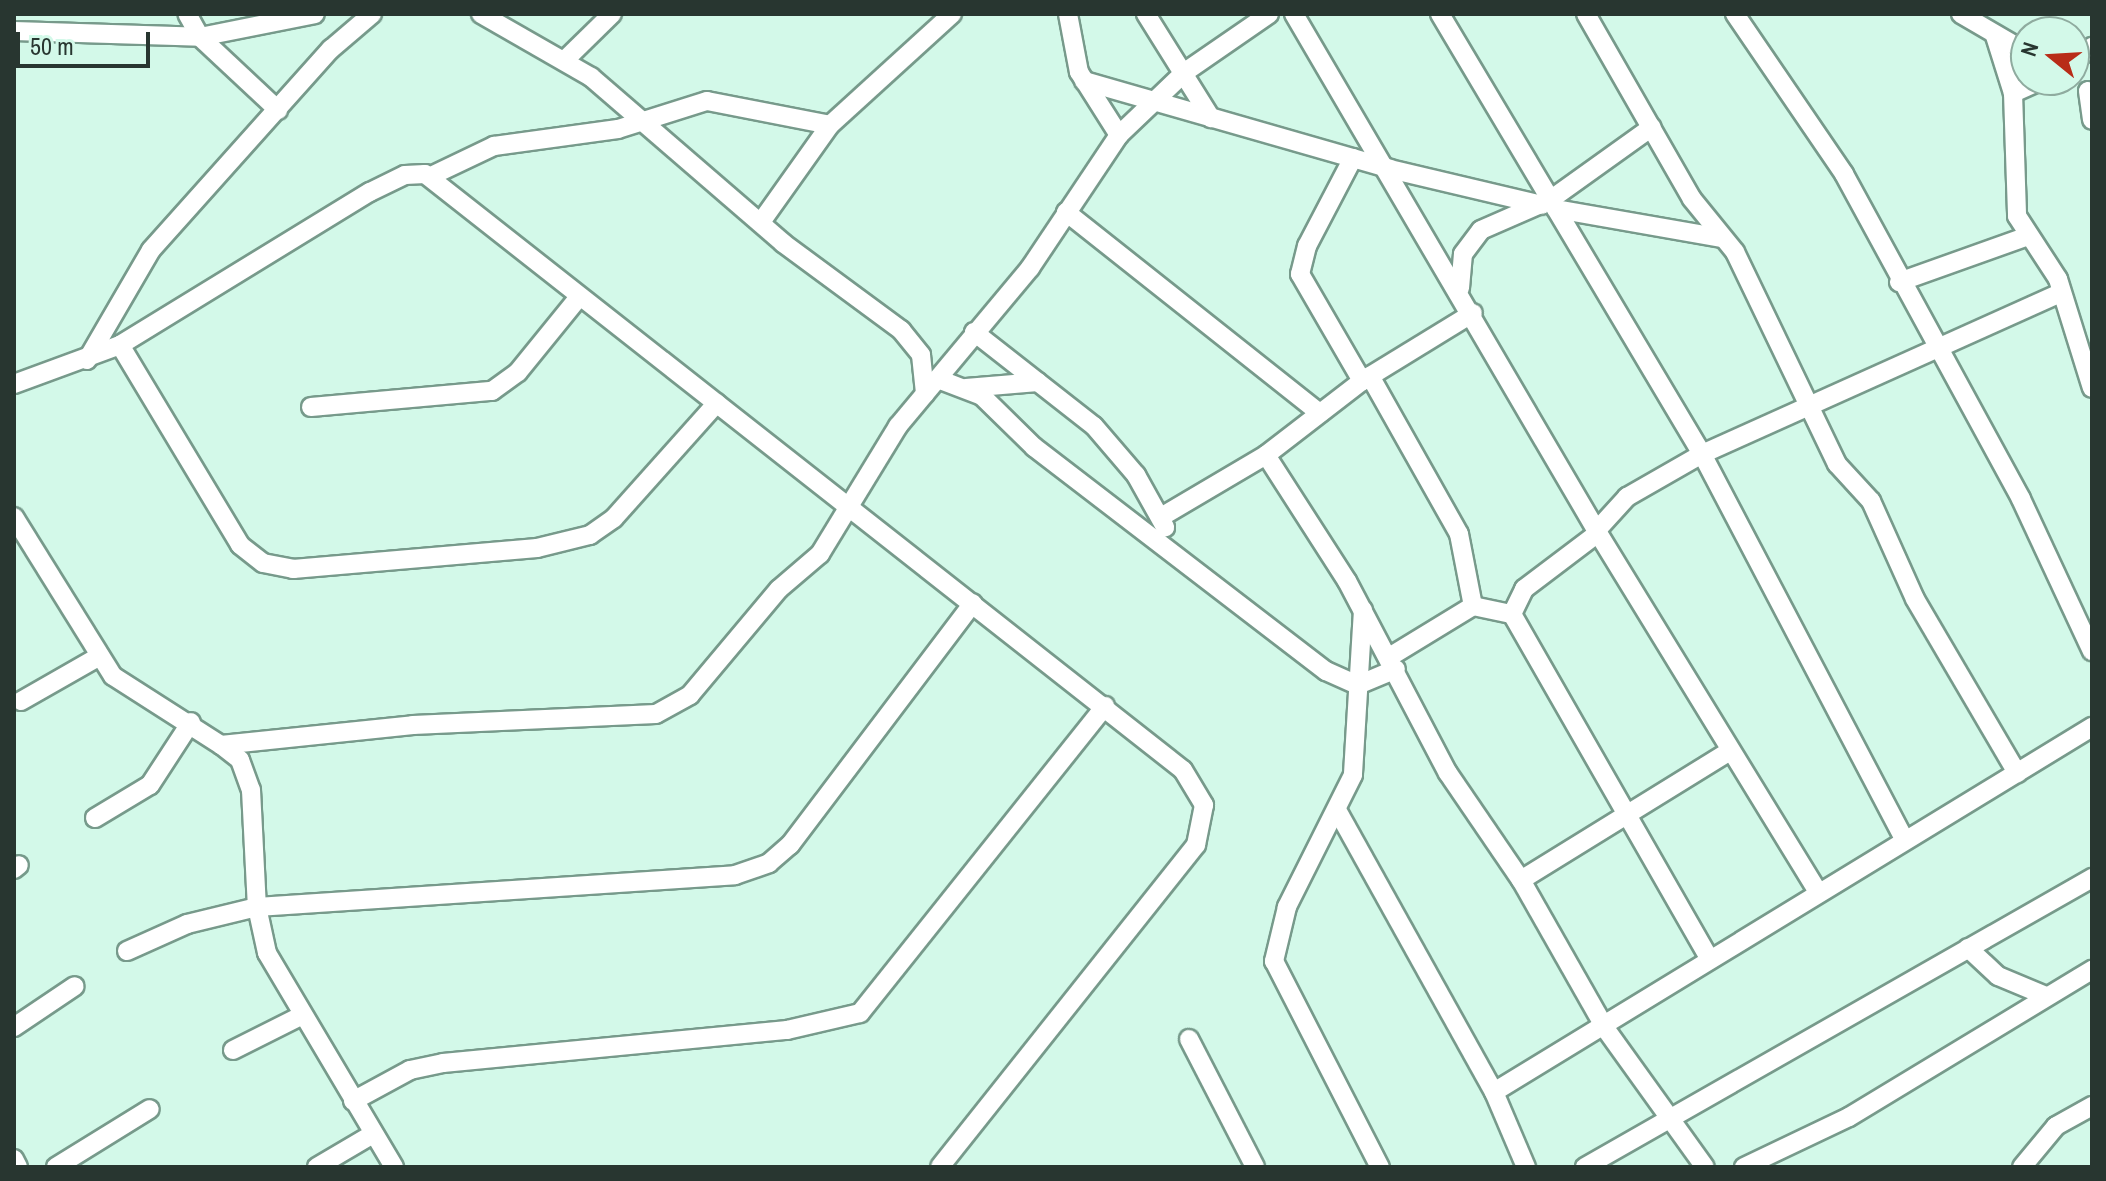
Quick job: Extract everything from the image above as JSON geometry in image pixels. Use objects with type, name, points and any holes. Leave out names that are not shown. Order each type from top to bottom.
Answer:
[{"type":"street","points":[[187,14],[200,37],[278,110]]},
{"type":"street","points":[[14,31],[200,37],[315,14]]},
{"type":"street","points":[[87,360],[151,250],[278,110],[372,14]]},
{"type":"street","points":[[481,14],[567,58],[761,222],[907,336],[921,355],[925,394]]},
{"type":"street","points":[[567,58],[612,14]]},
{"type":"street","points":[[761,222],[830,125],[952,14]]},
{"type":"street","points":[[1068,14],[1084,81],[1119,135]]},
{"type":"street","points":[[1146,14],[1211,118]]},
{"type":"street","points":[[221,745],[413,725],[656,714],[690,695],[779,589],[820,554],[878,454],[974,332],[1030,268],[1119,135],[1158,102],[1185,72],[1269,14]]},
{"type":"street","points":[[1294,14],[1460,288],[1597,531],[1685,666],[1730,751],[1819,893]]},
{"type":"street","points":[[1440,14],[1549,205],[1702,454],[1905,840]]},
{"type":"street","points":[[1586,14],[1692,199],[1723,238],[1761,299],[1806,403],[1837,464],[1876,510],[1925,618],[2017,773]]},
{"type":"street","points":[[1735,14],[1844,174],[1899,282],[2021,499],[2092,651]]},
{"type":"street","points":[[1961,14],[2010,44]]},
{"type":"street","points":[[1995,36],[2010,84]]},
{"type":"street","points":[[1084,81],[1390,169],[1549,205],[1723,238]]},
{"type":"street","points":[[2013,96],[2017,216],[2051,265],[2092,388]]},
{"type":"street","points":[[2086,96],[2092,120]]},
{"type":"street","points":[[15,385],[120,345],[370,192],[405,175],[431,176],[494,146],[645,121],[720,100],[830,125]]},
{"type":"street","points":[[1460,288],[1469,241],[1481,230],[1549,205],[1652,127]]},
{"type":"street","points":[[1353,158],[1307,246],[1300,274],[1459,534],[1473,606]]},
{"type":"street","points":[[431,176],[579,297],[850,504],[1193,779],[1204,805],[1202,833],[959,1150],[940,1167]]},
{"type":"street","points":[[1066,212],[1320,413]]},
{"type":"street","points":[[1899,282],[2028,236]]},
{"type":"street","points":[[1512,614],[1524,589],[1597,531],[1627,497],[1702,454],[1806,403],[2060,293]]},
{"type":"street","points":[[311,407],[492,391],[518,372],[579,297]]},
{"type":"street","points":[[1161,517],[1266,455],[1366,379],[1473,313]]},
{"type":"street","points":[[974,332],[1077,409],[1113,447],[1161,517],[1174,551]]},
{"type":"street","points":[[120,345],[240,545],[278,568],[537,548],[590,535],[614,518],[717,403]]},
{"type":"street","points":[[938,379],[966,388],[1315,663],[1358,685]]},
{"type":"street","points":[[966,388],[1038,382]]},
{"type":"street","points":[[1266,455],[1394,662],[1448,773],[1521,880],[1605,1028],[1705,1167]]},
{"type":"street","points":[[16,523],[100,656],[128,688],[191,722],[240,760],[249,781],[257,907],[267,953],[394,1167]]},
{"type":"street","points":[[127,951],[187,924],[257,907],[735,875],[769,863],[790,845],[973,603]]},
{"type":"street","points":[[1358,685],[1473,606],[1512,614],[1624,818],[1708,956]]},
{"type":"street","points":[[1363,610],[1357,760],[1337,810],[1287,907],[1274,961],[1380,1167]]},
{"type":"street","points":[[21,701],[100,656]]},
{"type":"street","points":[[353,1101],[410,1070],[443,1063],[787,1030],[860,1013],[1105,706]]},
{"type":"street","points":[[95,818],[150,785],[191,722]]},
{"type":"street","points":[[1494,1092],[1605,1028],[1708,956],[1819,893],[2092,727]]},
{"type":"street","points":[[1521,880],[1730,751]]},
{"type":"street","points":[[1337,810],[1494,1092],[1526,1167]]},
{"type":"street","points":[[1585,1167],[1674,1120],[2092,878]]},
{"type":"street","points":[[1968,948],[1998,976],[2046,996]]},
{"type":"street","points":[[1744,1167],[1875,1103],[2092,970]]},
{"type":"street","points":[[14,1027],[75,986]]},
{"type":"street","points":[[233,1050],[303,1015]]},
{"type":"street","points":[[1189,1039],[1255,1167]]},
{"type":"street","points":[[2022,1167],[2056,1126],[2092,1106]]},
{"type":"street","points":[[56,1167],[150,1109]]},
{"type":"street","points":[[317,1167],[373,1134]]},
{"type":"street","points":[[14,1159],[18,1167]]}]
